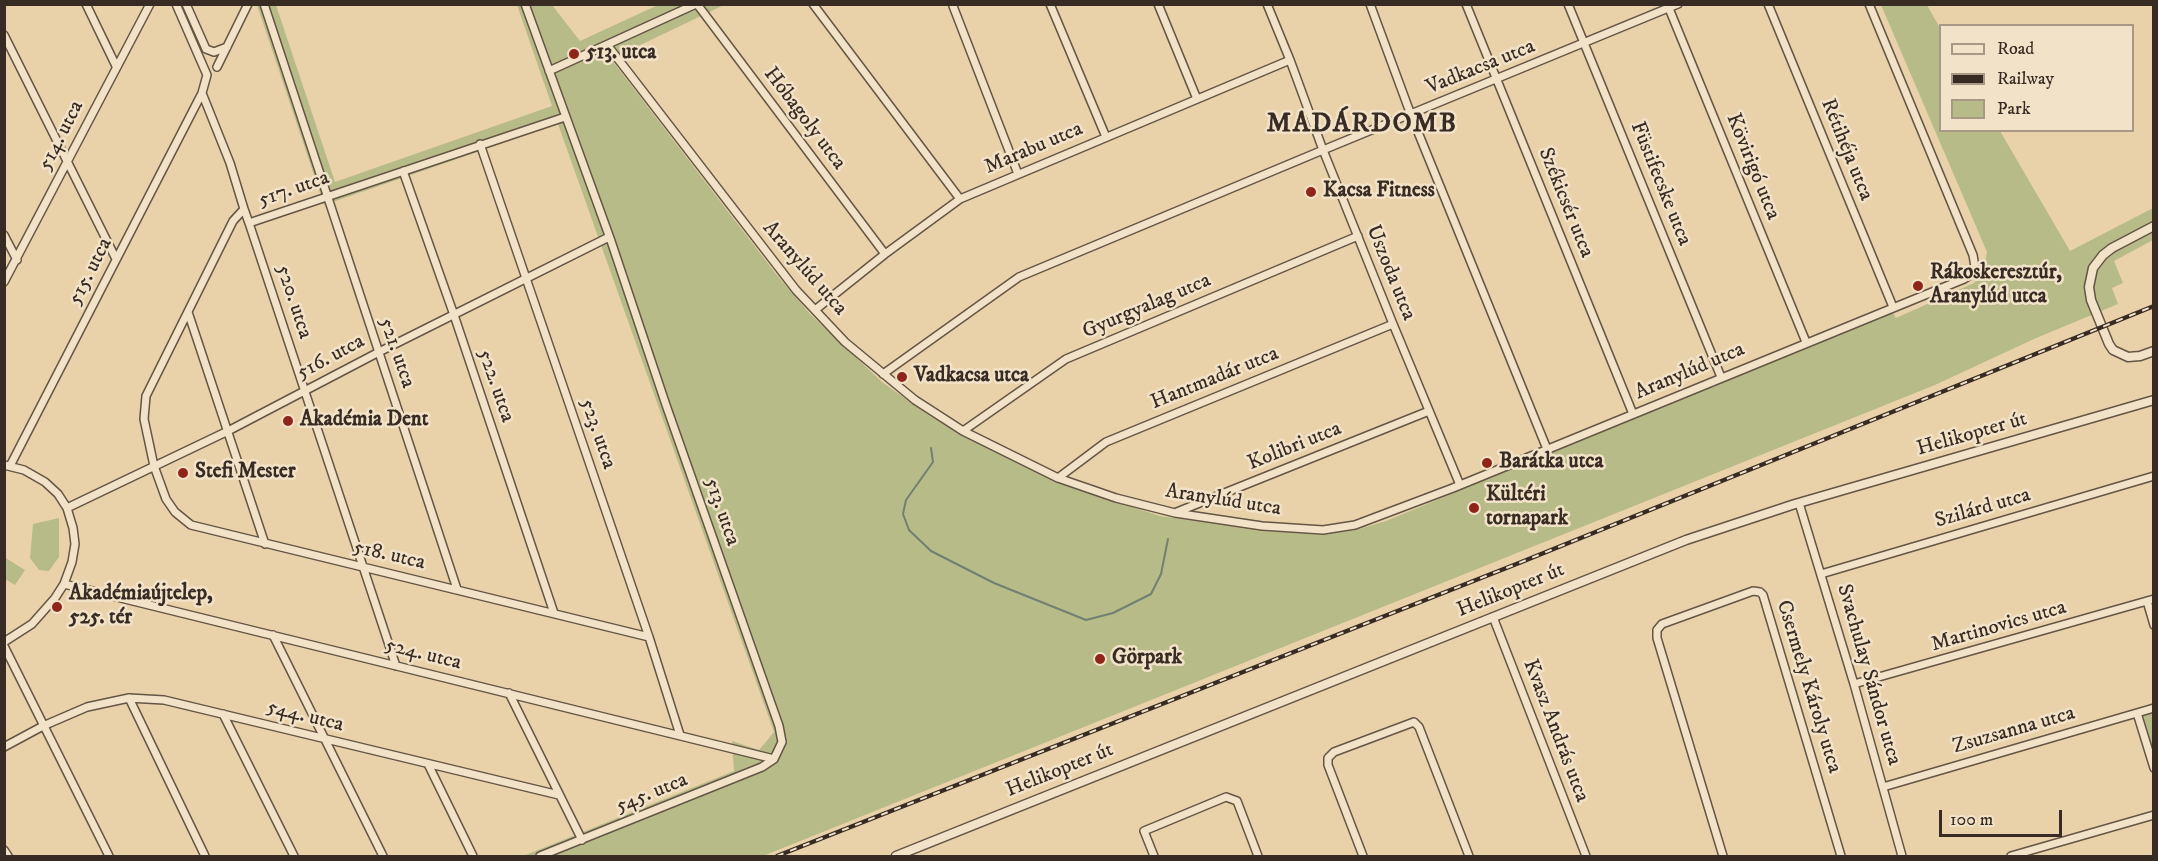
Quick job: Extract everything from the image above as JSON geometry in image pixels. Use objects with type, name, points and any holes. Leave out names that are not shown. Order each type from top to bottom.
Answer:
[{"type":"street","points":[[86,4],[117,66]]},
{"type":"street","name":"514. utca","points":[[4,282],[150,4]]},
{"type":"street","points":[[176,4],[207,75],[202,93],[230,163],[244,208]]},
{"type":"street","points":[[186,4],[206,49],[214,52],[227,47]]},
{"type":"street","points":[[218,67],[248,4]]},
{"type":"street","name":"521. utca","points":[[264,4],[457,589]]},
{"type":"street","name":"513. utca","points":[[525,4],[609,237],[779,726],[783,742],[774,759]]},
{"type":"street","points":[[549,71],[697,4]]},
{"type":"street","name":"Hóbagoly utca","points":[[697,4],[885,254]]},
{"type":"street","points":[[813,4],[960,199]]},
{"type":"street","points":[[1050,4],[1106,137]]},
{"type":"street","points":[[1158,4],[1197,99]]},
{"type":"street","name":"Uszoda utca","points":[[1266,4],[1393,324],[1460,485]]},
{"type":"street","points":[[1370,4],[1411,115],[1547,449]]},
{"type":"street","name":"Székicsér utca","points":[[1466,4],[1633,414]]},
{"type":"street","name":"Füstifecske utca","points":[[1568,4],[1721,377]]},
{"type":"street","name":"Vadkacsa utca","points":[[883,374],[1019,277],[1584,44],[1668,6],[1678,4]]},
{"type":"street","name":"Rétihéja utca","points":[[1768,4],[1893,307]]},
{"type":"street","name":"Aranylúd utca","points":[[608,46],[778,269],[845,342],[915,400],[963,431],[1058,478],[1116,498],[1175,513],[1262,526],[1323,530],[1355,525],[1460,485],[1972,274],[1975,267],[1972,255],[1869,4]]},
{"type":"street","points":[[953,6],[1018,174]]},
{"type":"street","name":"Kövirigó utca","points":[[1668,6],[1806,342]]},
{"type":"street","points":[[4,34],[116,259]]},
{"type":"street","name":"Marabu utca","points":[[814,310],[960,199],[1290,60]]},
{"type":"street","name":"515. utca","points":[[7,465],[202,93]]},
{"type":"street","name":"517. utca","points":[[244,208],[249,223],[565,117]]},
{"type":"street","name":"523. utca","points":[[480,144],[649,637],[680,735]]},
{"type":"street","name":"522. utca","points":[[403,171],[554,613]]},
{"type":"street","name":"517. utca","points":[[154,466],[144,419],[145,404],[233,221],[244,208]]},
{"type":"street","name":"520. utca","points":[[249,223],[396,666]]},
{"type":"street","points":[[2154,226],[2112,248],[2098,260],[2091,272],[2089,283],[2090,297],[2109,344],[2119,354],[2128,357],[2154,351]]},
{"type":"street","points":[[4,235],[17,260]]},
{"type":"street","name":"Gyurgyalag utca","points":[[963,431],[1066,359],[1358,236]]},
{"type":"street","name":"516. utca","points":[[67,508],[228,431],[379,352],[609,237]]},
{"type":"street","points":[[188,312],[265,544]]},
{"type":"street","name":"Hantmadár utca","points":[[1058,478],[1106,442],[1393,324]]},
{"type":"street","name":"Helikopter út","points":[[896,856],[1686,540],[1800,503],[2154,400]]},
{"type":"street","name":"Kolibri utca","points":[[1175,513],[1429,411]]},
{"type":"street","points":[[7,465],[24,470],[45,482],[58,494],[67,508],[74,528],[75,544],[72,562],[64,584],[44,612],[4,644],[109,856]]},
{"type":"street","name":"518. utca","points":[[154,466],[166,499],[175,512],[191,525],[649,637]]},
{"type":"street","name":"Szilárd utca","points":[[1821,574],[2154,476]]},
{"type":"street","name":"Svachulay Sándor utca","points":[[1800,503],[1902,856]]},
{"type":"street","name":"524. utca","points":[[64,584],[774,759]]},
{"type":"street","name":"Csermely Károly utca","points":[[1723,856],[1657,638],[1657,630],[1662,624],[1753,591],[1760,592],[1763,596],[1842,856]]},
{"type":"street","points":[[2150,600],[2154,625]]},
{"type":"street","name":"Martinovics utca","points":[[1854,684],[2150,600]]},
{"type":"street","name":"Kvasz András utca","points":[[1493,617],[1586,856]]},
{"type":"street","points":[[273,635],[383,856]]},
{"type":"street","points":[[509,693],[582,840]]},
{"type":"street","points":[[129,698],[205,856]]},
{"type":"street","name":"544. utca","points":[[4,747],[43,726],[87,707],[129,698],[164,700],[559,795]]},
{"type":"street","name":"Zsuzsanna utca","points":[[1883,787],[2154,708]]},
{"type":"street","points":[[2137,713],[2154,768]]},
{"type":"street","points":[[223,714],[294,856]]},
{"type":"street","points":[[1363,856],[1328,765],[1328,758],[1334,752],[1414,722],[1419,727],[1469,856]]},
{"type":"street","name":"545. utca","points":[[540,856],[762,767],[774,759]]},
{"type":"street","points":[[428,764],[473,856]]},
{"type":"street","points":[[1154,856],[1144,831],[1226,797],[1237,801],[1258,856]]},
{"type":"street","points":[[2011,856],[2154,815]]},
{"type":"street","points":[[4,850],[8,856]]},
{"type":"green space","points":[[257,5],[276,5],[335,182],[552,106],[517,5],[552,5],[580,41],[658,5],[724,5],[611,59],[776,274],[810,314],[882,382],[924,412],[966,437],[1058,483],[1160,516],[1260,531],[1323,535],[1356,530],[1386,521],[1892,311],[1896,318],[1974,283],[1983,273],[1987,252],[1881,5],[1927,5],[1939,26],[1939,132],[2001,132],[2070,251],[2153,208],[2153,240],[2114,261],[2123,283],[2112,288],[2118,304],[2034,339],[1935,385],[763,856],[523,856],[734,771],[732,741],[759,750],[774,732],[558,124],[324,205]]},
{"type":"green space","points":[[59,518],[59,557],[49,571],[39,570],[30,558],[33,524]]},
{"type":"green space","points":[[4,557],[25,570],[15,585],[5,579]]},
{"type":"green space","points":[[2153,708],[2153,768],[2137,713]]},
{"type":"waterway","points":[[931,448],[933,462],[906,500],[903,514],[909,530],[931,551],[994,583],[1086,620],[1113,613],[1151,594],[1161,574],[1168,539]]},
{"type":"railway","points":[[777,856],[1519,563],[2154,306]]},
{"type":"place","name":"513. utca","points":[[574,54]]},
{"type":"place","name":"Kacsa Fitness","points":[[1311,192]]},
{"type":"place","name":"Rákoskeresztúr, Aranylúd utca","points":[[1918,286]]},
{"type":"place","name":"Vadkacsa utca","points":[[902,377]]},
{"type":"place","name":"Akadémia Dent","points":[[288,421]]},
{"type":"place","name":"Barátka utca","points":[[1487,463]]},
{"type":"place","name":"Stefi Mester","points":[[183,473]]},
{"type":"place","name":"Kültéri tornapark","points":[[1474,508]]},
{"type":"place","name":"Akadémiaújtelep, 525. tér","points":[[57,607]]},
{"type":"place","name":"Görpark","points":[[1100,659]]},
{"type":"district","name":"MADÁRDOMB","points":[[1362,125]]}]
